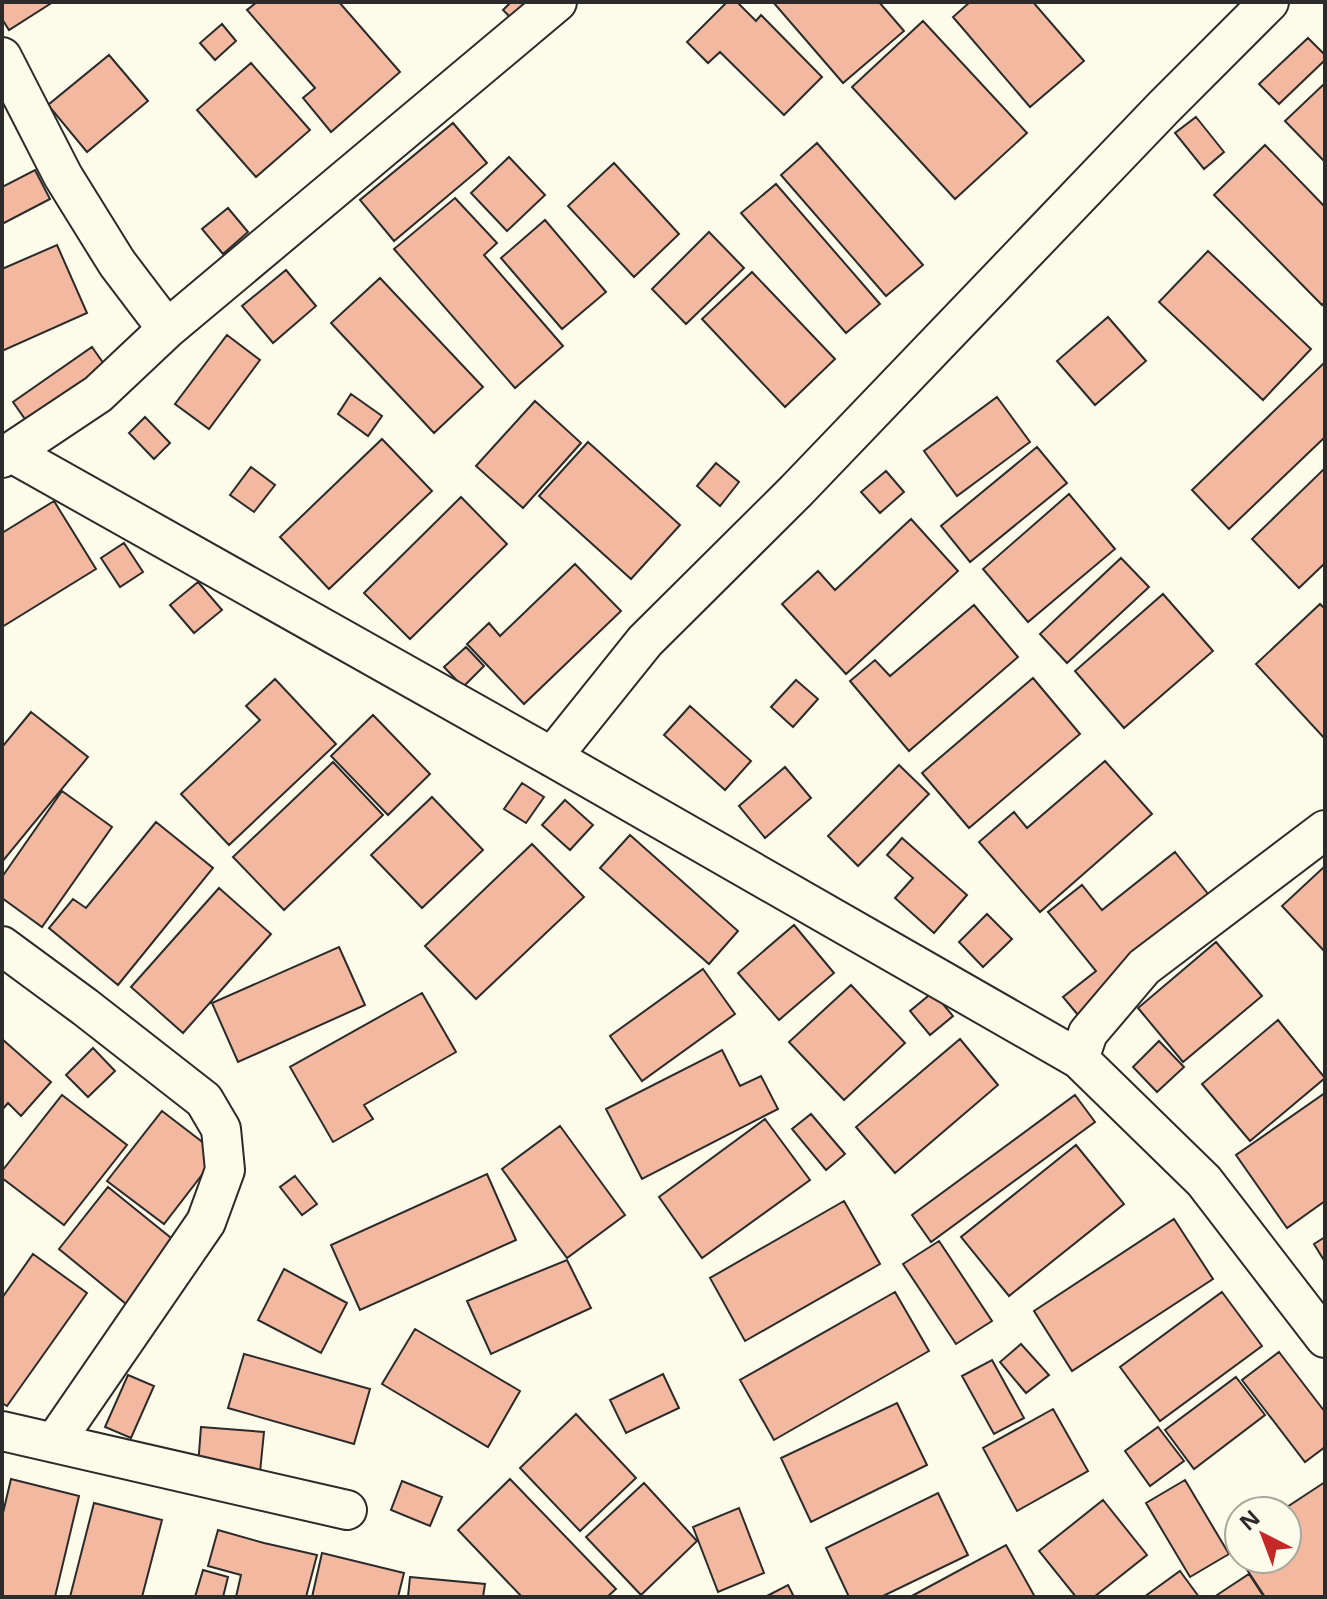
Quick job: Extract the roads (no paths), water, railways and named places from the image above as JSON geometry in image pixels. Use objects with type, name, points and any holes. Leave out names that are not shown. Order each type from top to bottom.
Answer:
[{"type":"street","points":[[557,2],[167,329],[98,394],[6,455],[552,757],[1079,1059],[1204,1181],[1325,1338]]},
{"type":"street","points":[[552,757],[645,641],[796,491],[1163,108],[1269,2]]},
{"type":"street","points":[[2,57],[63,176],[117,263],[167,329]]},
{"type":"street","points":[[1079,1059],[1088,1033],[1144,967],[1325,830]]},
{"type":"street","points":[[2,946],[204,1100],[221,1129],[225,1170],[206,1222],[54,1443]]},
{"type":"street","points":[[2,1431],[347,1510]]}]
